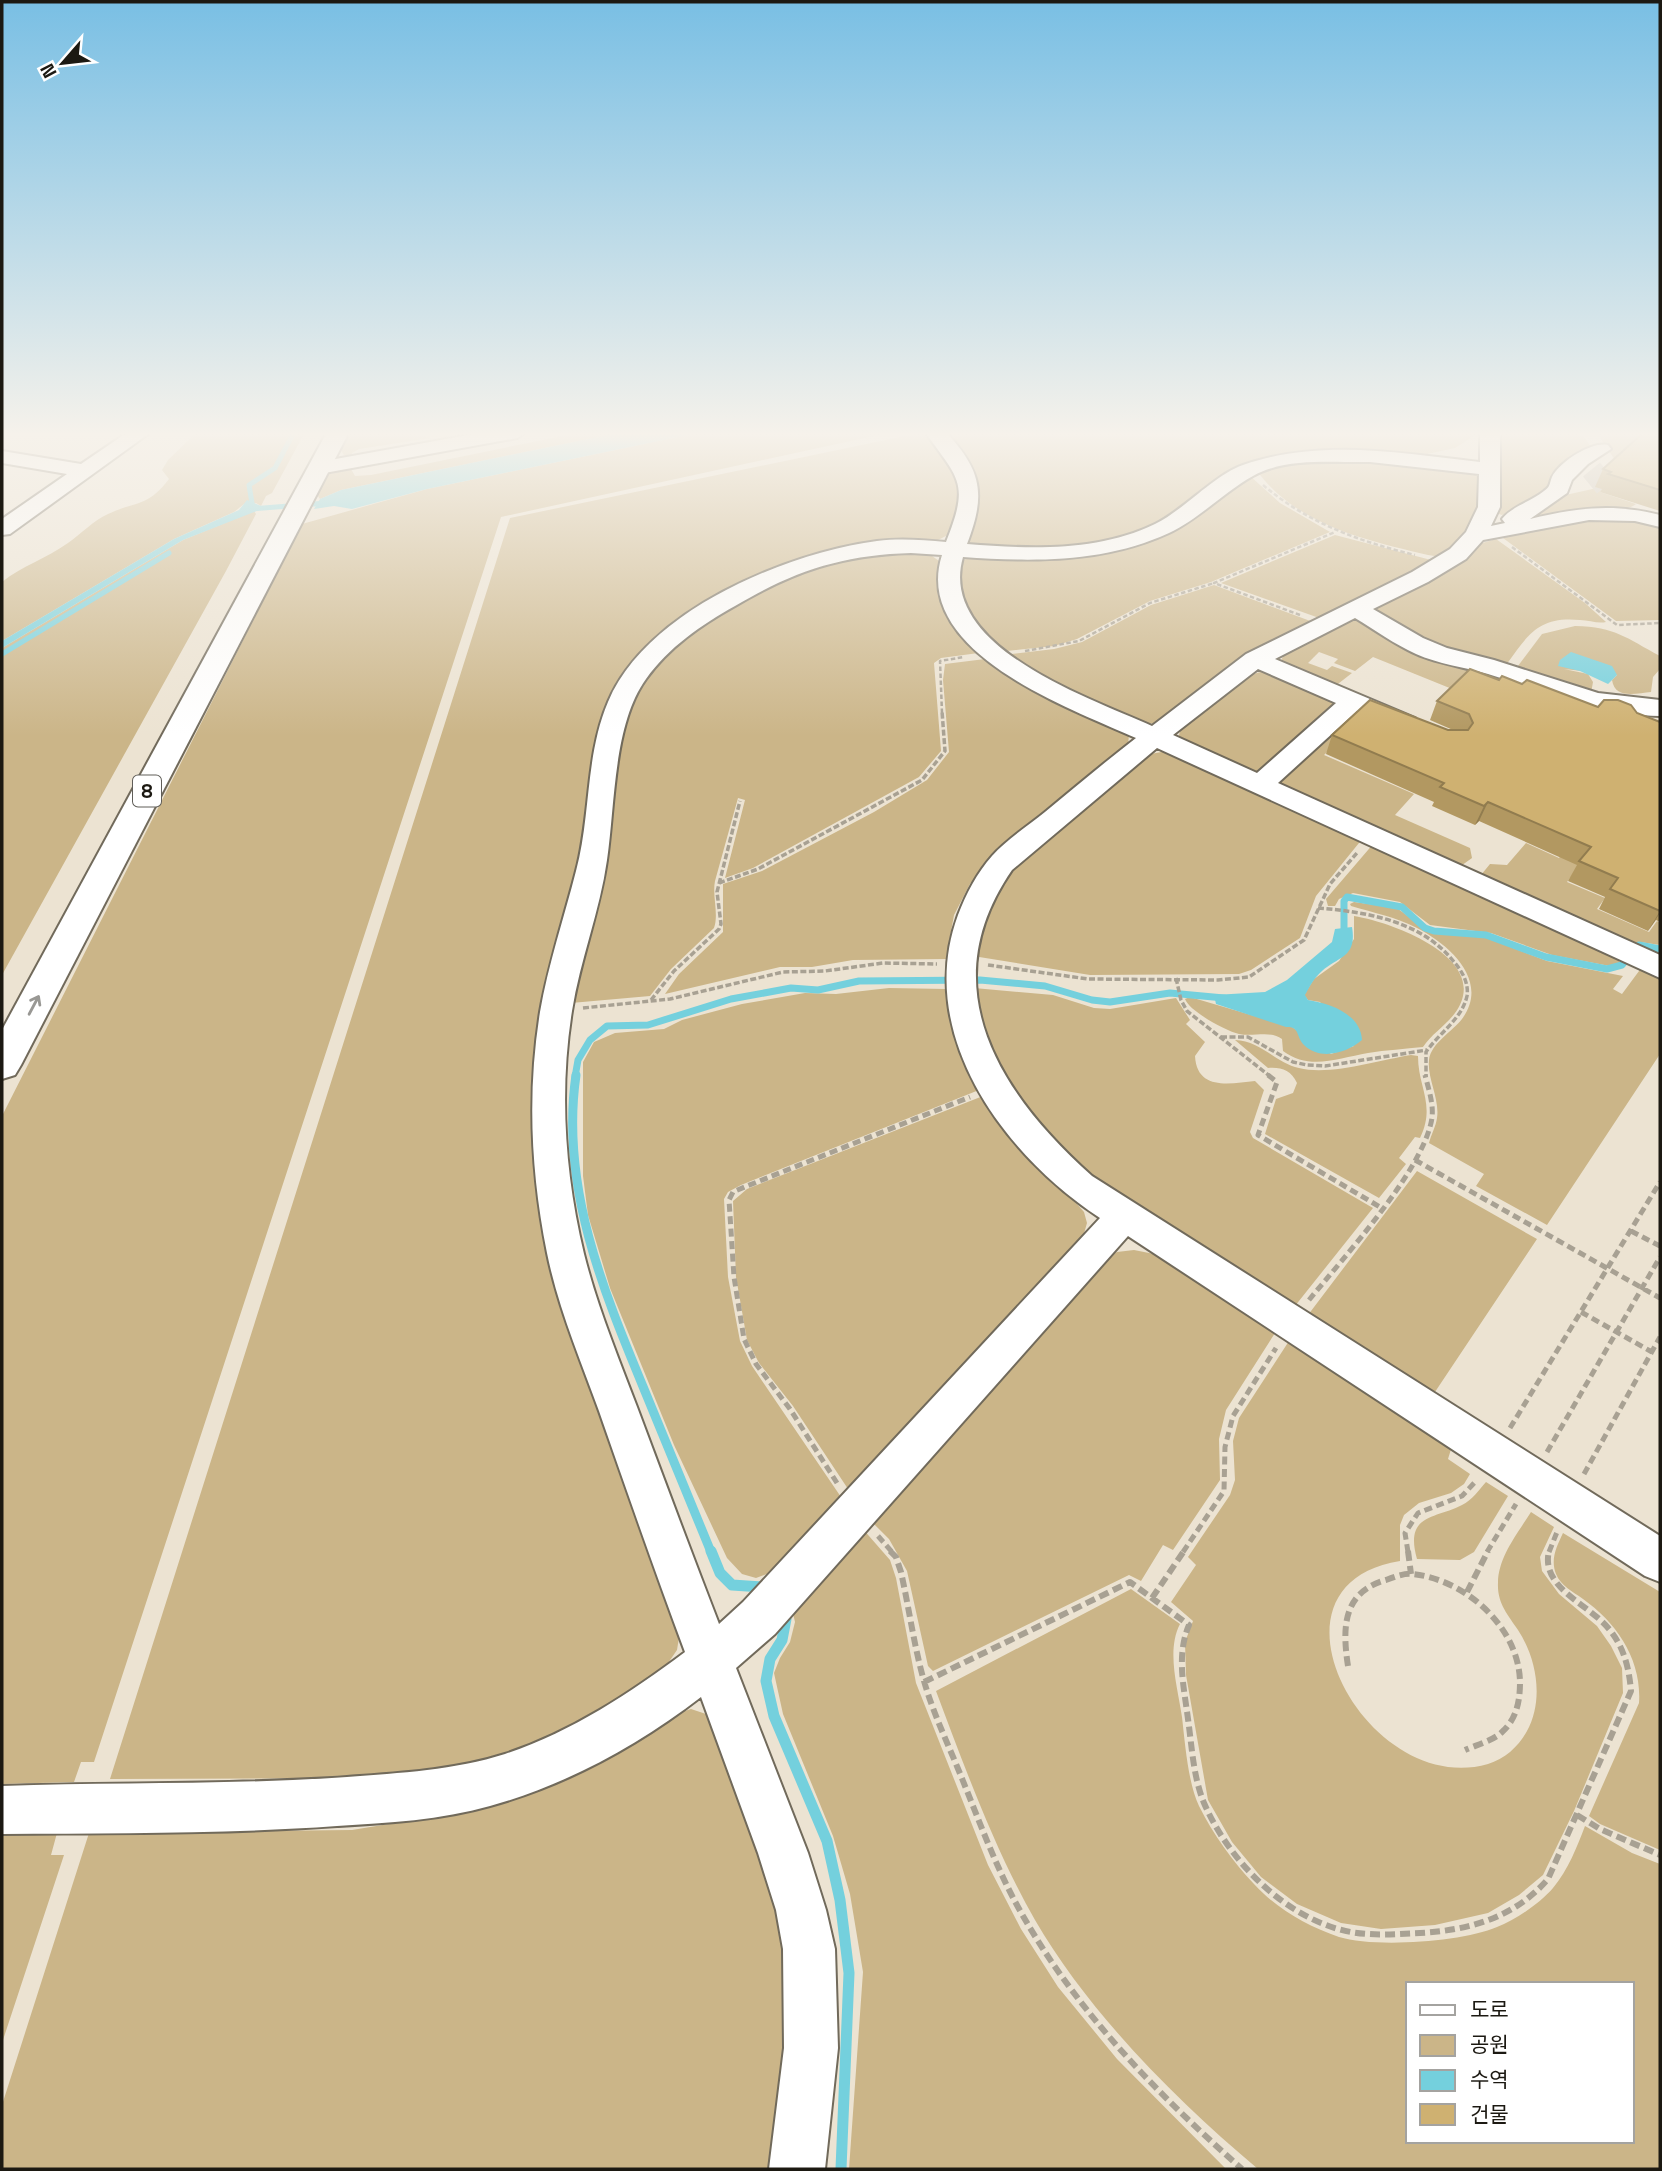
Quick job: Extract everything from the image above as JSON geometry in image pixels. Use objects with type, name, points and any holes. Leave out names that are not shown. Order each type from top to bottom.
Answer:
[{"type":"highway","name":"8","points":[[2,1012],[273,533]]},
{"type":"highway","name":"8","points":[[2,1065],[275,533]]},
{"type":"street","points":[[959,533],[948,565],[948,587],[957,614],[972,634],[996,654],[1049,689],[1640,958]]},
{"type":"street","points":[[797,2169],[810,2048],[809,1949],[801,1910],[713,1661],[686,1596],[586,1321],[566,1254],[548,1141],[548,1100],[556,1011],[593,862],[606,752],[620,703],[632,680],[653,654],[674,635],[720,603],[783,570],[842,552],[868,548],[911,546],[952,551],[1042,555],[1079,552],[1120,544],[1149,533]]},
{"type":"street","points":[[1480,533],[1447,561],[1420,577],[1255,659],[1154,736],[1002,863],[981,893],[964,940],[962,981],[970,1038],[993,1087],[1045,1156],[1079,1186],[1660,1561]]},
{"type":"street","points":[[1354,608],[1424,648],[1614,704],[1631,719],[1656,715]]},
{"type":"street","points":[[1255,659],[1426,731]]},
{"type":"street","points":[[1260,785],[1353,701]]},
{"type":"street","points":[[2,1810],[308,1805],[436,1793],[505,1778],[558,1757],[660,1701],[713,1661],[856,1513],[1124,1216]]},
{"type":"path","points":[[719,883],[758,869],[922,780],[945,751],[939,681],[940,661],[1055,647],[1079,640],[1150,603],[1214,583],[1332,533]]},
{"type":"path","points":[[1339,533],[1392,550],[1447,561]]},
{"type":"path","points":[[1489,533],[1616,625],[1660,623]]},
{"type":"path","points":[[1214,583],[1324,623]]},
{"type":"path","points":[[650,1001],[674,971],[719,929],[719,883],[740,801]]},
{"type":"path","points":[[1152,1598],[1224,1490],[1227,1476],[1225,1441],[1234,1414],[1291,1324],[1415,1160],[1432,1124],[1432,1103],[1424,1058],[1427,1050],[1460,1015],[1468,996],[1466,979],[1456,963],[1414,930],[1377,916],[1318,908]]},
{"type":"path","points":[[1176,978],[1181,1000],[1196,1019],[1277,1082],[1258,1135],[1380,1208]]},
{"type":"path","points":[[1221,1037],[1248,1037],[1293,1062],[1307,1065],[1325,1066],[1427,1050]]},
{"type":"path","points":[[993,1087],[733,1192],[729,1200],[733,1277],[744,1339],[756,1364],[790,1409],[856,1513],[896,1557],[924,1682],[995,1861],[1028,1926],[1067,1982],[1127,2056],[1210,2142],[1242,2169]]},
{"type":"path","points":[[1415,1160],[1660,1298]]},
{"type":"path","points":[[1411,1574],[1405,1533],[1409,1522],[1418,1513],[1462,1496],[1473,1487],[1660,1182]]},
{"type":"path","points":[[1631,1231],[1660,1246]]},
{"type":"path","points":[[1467,1592],[1484,1557],[1660,1257]]},
{"type":"path","points":[[1581,1312],[1651,1352]]},
{"type":"path","points":[[924,1682],[1130,1582],[1189,1625],[1181,1640],[1181,1668],[1191,1744],[1204,1801],[1228,1844],[1258,1881],[1296,1910],[1342,1930],[1384,1934],[1437,1932],[1492,1921],[1525,1903],[1548,1879],[1631,1691],[1629,1665],[1619,1642],[1603,1622],[1561,1589],[1548,1572],[1547,1557],[1586,1469],[1660,1337]]},
{"type":"path","points":[[1348,1665],[1344,1642],[1345,1621],[1353,1602],[1365,1588],[1381,1578],[1411,1574],[1445,1581],[1467,1592],[1487,1609],[1503,1628],[1515,1651],[1521,1674],[1522,1696],[1516,1717],[1504,1733],[1487,1745],[1465,1750]]},
{"type":"path","points":[[1577,1815],[1600,1829],[1660,1855]]},
{"type":"green space","points":[[80,533],[187,533],[2,641],[2,582]]},
{"type":"green space","points":[[199,533],[246,533],[2,975],[2,648],[183,540]]},
{"type":"green space","points":[[297,533],[496,533],[94,1762],[81,1762],[74,1782],[2,1784],[2,1116]]},
{"type":"green space","points":[[505,533],[950,533],[934,542],[778,568],[625,680],[535,1136],[681,1625],[677,1650],[664,1669],[622,1701],[522,1751],[458,1769],[373,1778],[110,1779]]},
{"type":"green space","points":[[967,533],[1137,533],[1116,541],[1067,550],[970,546],[966,539]]},
{"type":"green space","points":[[1139,533],[1327,533],[1211,582],[1150,601],[1077,639],[1054,646],[998,652],[961,613],[957,562],[970,558],[1066,558],[1106,551]]},
{"type":"green space","points":[[1349,533],[1464,533],[1441,557]]},
{"type":"green space","points":[[1521,533],[1660,533],[1660,620],[1616,621],[1503,538]]},
{"type":"green space","points":[[1335,535],[1435,561],[1322,619],[1221,583]]},
{"type":"green space","points":[[1496,539],[1585,603],[1606,622],[1566,620],[1544,625],[1528,637],[1506,665],[1422,642],[1373,610],[1375,606],[1479,544]]},
{"type":"green space","points":[[875,551],[928,553],[939,561],[941,590],[986,652],[941,658],[934,663],[941,751],[919,777],[753,868],[725,878],[745,800],[738,798],[715,881],[714,928],[671,969],[650,996],[571,1003],[613,750],[634,690],[683,636],[788,573]]},
{"type":"green space","points":[[1214,585],[1313,622],[1155,723],[1144,724],[1123,719],[1003,655],[1054,649],[1082,642],[1151,605]]},
{"type":"green space","points":[[1357,619],[1563,696],[1457,691],[1373,657],[1355,671],[1334,663],[1338,659],[1319,652],[1308,663],[1327,670],[1332,666],[1352,673],[1334,687],[1285,666],[1281,661],[1285,652],[1349,620]]},
{"type":"green space","points":[[1575,626],[1611,631],[1660,656],[1660,669],[1653,677],[1651,692],[1622,693],[1617,690],[1612,680],[1617,675],[1564,669],[1588,674],[1593,682],[1591,693],[1515,670],[1542,634]]},
{"type":"green space","points":[[993,658],[1129,734],[1128,746],[992,856],[970,884],[954,915],[946,959],[853,960],[812,967],[780,967],[665,994],[679,974],[723,932],[723,884],[762,871],[874,812],[927,780],[949,752],[943,680],[945,664]]},
{"type":"green space","points":[[1264,671],[1336,702],[1335,709],[1263,772],[1253,774],[1178,738],[1182,726],[1243,677]]},
{"type":"green space","points":[[1349,714],[1362,719],[1324,755],[1414,794],[1395,815],[1470,848],[1472,858],[1458,868],[1277,785],[1280,778]]},
{"type":"green space","points":[[1167,751],[1363,838],[1316,896],[1300,938],[1251,970],[1239,974],[1090,975],[973,956],[987,909],[1002,878],[1145,755]]},
{"type":"green space","points":[[1374,843],[1620,956],[1619,963],[1615,967],[1552,955],[1491,933],[1430,925],[1400,902],[1353,893],[1339,899],[1335,906],[1328,906],[1326,899]]},
{"type":"green space","points":[[1526,843],[1559,858],[1568,847],[1587,856],[1567,882],[1605,898],[1597,909],[1649,932],[1657,921],[1660,923],[1660,945],[1640,942],[1626,946],[1481,875],[1490,864],[1507,865]]},
{"type":"green space","points":[[1354,902],[1397,908],[1434,933],[1487,938],[1547,961],[1623,976],[1613,989],[1622,994],[1642,967],[1660,975],[1660,1054],[1547,1225],[1476,1186],[1484,1174],[1429,1143],[1437,1111],[1429,1060],[1434,1048],[1462,1019],[1469,1005],[1469,978],[1462,966],[1453,954],[1430,935],[1401,921],[1351,906]]},
{"type":"green space","points":[[1354,916],[1386,924],[1424,941],[1455,965],[1462,980],[1463,996],[1460,1004],[1423,1047],[1324,1061],[1303,1060],[1283,1051],[1282,1039],[1277,1036],[1233,1032],[1200,1015],[1185,999],[1190,997],[1292,1027],[1331,1054],[1354,1046],[1320,1002],[1308,1000],[1304,995],[1314,979],[1339,961],[1354,939]]},
{"type":"green space","points":[[889,988],[946,989],[956,1042],[979,1090],[741,1185],[728,1192],[724,1199],[728,1277],[740,1341],[752,1366],[843,1500],[767,1574],[756,1578],[742,1574],[727,1558],[674,1445],[610,1288],[588,1215],[583,1176],[583,1062],[594,1042],[615,1033],[664,1029],[682,1020],[742,1004],[805,993],[836,994]]},
{"type":"green space","points":[[974,988],[1053,995],[1094,1008],[1110,1009],[1176,998],[1190,1020],[1186,1024],[1205,1042],[1195,1056],[1202,1075],[1217,1083],[1255,1081],[1264,1090],[1250,1132],[1253,1138],[1373,1208],[1291,1311],[1055,1153],[990,1062]]},
{"type":"green space","points":[[1235,1040],[1253,1044],[1283,1062],[1311,1070],[1340,1069],[1411,1055],[1418,1056],[1426,1106],[1425,1126],[1420,1138],[1415,1137],[1399,1158],[1406,1164],[1379,1198],[1265,1134],[1276,1099],[1293,1093],[1297,1083],[1285,1070],[1268,1068]]},
{"type":"green space","points":[[983,1096],[1084,1212],[1087,1223],[1081,1244],[850,1492],[793,1406],[759,1363],[747,1340],[736,1277],[733,1201],[747,1189]]},
{"type":"green space","points":[[1417,1171],[1537,1239],[1433,1395],[1308,1315]]},
{"type":"green space","points":[[1134,1250],[1154,1254],[1275,1333],[1226,1410],[1219,1439],[1220,1480],[1173,1550],[1163,1545],[1141,1581],[1129,1575],[933,1671],[928,1666],[907,1571],[889,1539],[869,1519],[1099,1263],[1117,1252]]},
{"type":"green space","points":[[1289,1341],[1452,1446],[1448,1459],[1470,1474],[1464,1484],[1451,1493],[1419,1503],[1404,1515],[1400,1525],[1400,1561],[1356,1578],[1334,1608],[1330,1645],[1343,1685],[1368,1721],[1403,1750],[1444,1766],[1488,1764],[1506,1755],[1520,1742],[1532,1719],[1537,1693],[1536,1680],[1525,1641],[1501,1603],[1498,1583],[1505,1555],[1531,1512],[1554,1527],[1540,1557],[1542,1571],[1559,1594],[1597,1626],[1622,1668],[1623,1693],[1574,1811],[1543,1875],[1519,1895],[1488,1913],[1435,1925],[1381,1929],[1341,1923],[1297,1904],[1261,1877],[1232,1842],[1208,1800],[1186,1675],[1185,1642],[1193,1621],[1171,1602],[1196,1565],[1188,1557],[1230,1495],[1235,1480],[1233,1441],[1239,1418]]},
{"type":"green space","points":[[1486,1482],[1508,1496],[1474,1552],[1460,1560],[1417,1559],[1414,1544],[1419,1525],[1433,1516],[1466,1503]]},
{"type":"green space","points":[[862,1528],[890,1560],[896,1578],[916,1683],[988,1865],[1021,1929],[1058,1987],[1117,2059],[1226,2169],[849,2169],[863,1972],[850,1894],[833,1836],[783,1714],[774,1673],[790,1642],[795,1622],[792,1609]]},
{"type":"green space","points":[[1563,1533],[1660,1592],[1660,1850],[1600,1824],[1589,1816],[1639,1703],[1639,1687],[1632,1658],[1616,1631],[1607,1619],[1564,1585],[1556,1574],[1554,1558]]},
{"type":"green space","points":[[1131,1589],[1180,1624],[1174,1646],[1174,1670],[1192,1786],[1199,1806],[1224,1847],[1254,1884],[1283,1909],[1315,1928],[1355,1940],[1396,1943],[1441,1940],[1482,1932],[1504,1924],[1527,1910],[1553,1888],[1568,1866],[1585,1826],[1632,1853],[1660,1864],[1660,2169],[1258,2169],[1196,2114],[1136,2054],[1081,1988],[1057,1955],[1020,1893],[981,1807],[936,1691]]},
{"type":"green space","points":[[691,1709],[706,1714],[718,1728],[754,1814],[792,1963],[781,2169],[2,2169],[2,2105],[89,1833],[352,1830],[456,1813],[672,1715]]},
{"type":"green space","points":[[57,1833],[51,1855],[64,1855],[2,2043],[2,1834]]},
{"type":"water","points":[[187,533],[200,533],[183,540],[2,648],[2,641]]},
{"type":"water","points":[[1571,652],[1612,666],[1617,675],[1608,684],[1580,671],[1558,666],[1560,660]]},
{"type":"water","points":[[1352,927],[1352,944],[1346,955],[1319,974],[1305,995],[1308,1000],[1343,1011],[1356,1023],[1362,1040],[1349,1049],[1318,1053],[1304,1045],[1294,1028],[1216,1004],[1214,995],[1265,992],[1287,980],[1332,942],[1335,929]]},
{"type":"building","points":[[1470,669],[1499,680],[1502,676],[1522,684],[1527,680],[1598,707],[1604,700],[1618,700],[1631,705],[1637,713],[1660,722],[1660,911],[1610,889],[1618,878],[1579,861],[1591,847],[1488,802],[1484,806],[1440,787],[1444,783],[1332,735],[1370,700],[1448,730],[1468,730],[1473,723],[1469,714],[1437,701]]},
{"type":"waterway","points":[[2,654],[169,553]]},
{"type":"waterway","points":[[1344,938],[1344,901],[1347,897],[1402,907],[1425,928],[1434,931],[1486,935],[1546,957],[1607,969],[1622,965],[1639,945],[1660,949]]},
{"type":"waterway","points":[[575,1077],[578,1060],[590,1040],[607,1026],[648,1025],[731,999],[791,988],[818,990],[859,981],[980,980],[1045,986],[1092,1000],[1110,1002],[1170,993],[1224,998]]},
{"type":"waterway","points":[[576,1075],[574,1157],[580,1197],[600,1275],[711,1552]]},
{"type":"waterway","points":[[711,1551],[720,1573],[732,1585],[762,1587],[765,1592]]},
{"type":"waterway","points":[[782,1613],[786,1619],[782,1640],[770,1659],[766,1681],[774,1716],[827,1841],[840,1900],[849,1973],[841,2169]]}]
